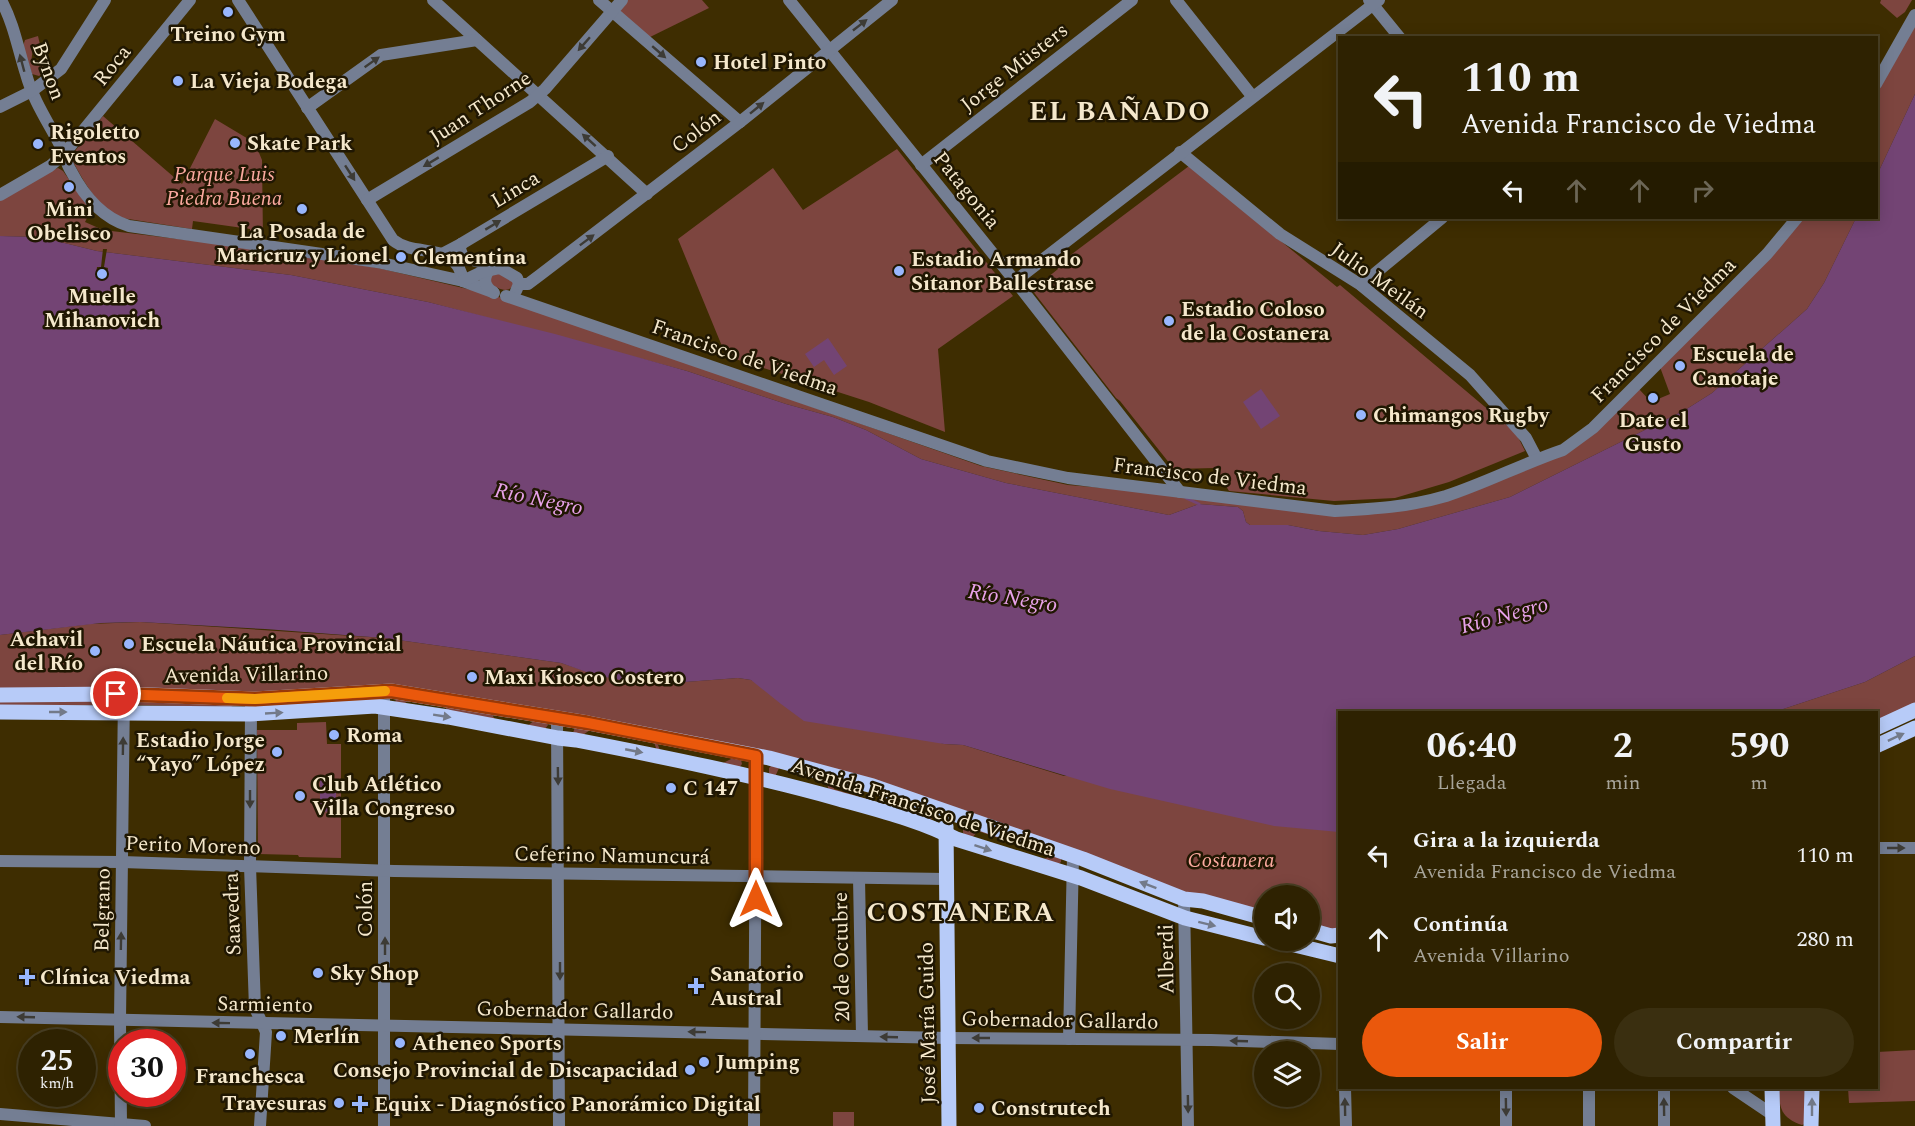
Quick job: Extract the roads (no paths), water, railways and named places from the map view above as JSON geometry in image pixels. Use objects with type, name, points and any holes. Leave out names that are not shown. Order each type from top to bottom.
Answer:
[{"type":"main road","name":"Avenida Villarino","points":[[0,695],[124,694],[251,706],[384,691]]},
{"type":"main road","name":"Avenida Francisco de Viedma","points":[[384,691],[557,718],[756,756],[873,786],[1074,856],[1184,899],[1203,901],[1254,915]]},
{"type":"main road","name":"Avenida Villarino","points":[[0,712],[123,712],[251,706],[375,706],[384,708]]},
{"type":"main road","name":"Avenida Francisco de Viedma","points":[[384,708],[576,740],[756,777],[874,809],[956,839],[1072,876],[1185,918],[1254,935]]},
{"type":"main road","points":[[1878,727],[1915,710]]},
{"type":"main road","points":[[1878,745],[1915,728]]},
{"type":"main road","name":"José María Guido","points":[[947,812],[949,1126]]},
{"type":"main road","points":[[1320,933],[1331,936],[1338,934]]},
{"type":"main road","points":[[1319,951],[1338,956]]},
{"type":"main road","points":[[1772,1089],[1773,1120],[1787,1126]]},
{"type":"main road","points":[[1811,1126],[1812,1089]]},
{"type":"street","name":"Bynon","points":[[1,0],[15,31],[32,91],[64,154]]},
{"type":"street","points":[[0,107],[32,91],[61,69],[105,0]]},
{"type":"street","name":"Roca","points":[[0,195],[50,166],[64,154],[190,0]]},
{"type":"street","points":[[238,0],[395,242],[442,254],[457,264],[463,281],[476,274],[494,269]]},
{"type":"street","points":[[433,0],[608,156],[647,194]]},
{"type":"street","points":[[599,0],[740,122]]},
{"type":"street","name":"Juan Thorne","points":[[367,200],[540,95],[622,0]]},
{"type":"street","name":"Patagonia","points":[[789,0],[1015,281],[1180,492]]},
{"type":"street","name":"Colón","points":[[519,286],[534,280],[647,194],[892,0]]},
{"type":"street","name":"Jorge Müsters","points":[[921,165],[1132,0]]},
{"type":"street","points":[[1176,0],[1252,96]]},
{"type":"street","points":[[1015,281],[1373,2],[1398,36]]},
{"type":"street","points":[[1878,80],[1915,15]]},
{"type":"street","points":[[307,108],[381,55],[477,40]]},
{"type":"street","name":"Julio Meilán","points":[[1180,152],[1280,234],[1361,285],[1470,375],[1526,438],[1538,459]]},
{"type":"street","name":"Francisco de Viedma","points":[[64,154],[70,170],[92,202],[109,218],[120,223],[377,262],[463,281],[987,461],[1068,478],[1335,511],[1395,507],[1447,495],[1563,450],[1593,428],[1767,254],[1796,219]]},
{"type":"street","name":"Linca","points":[[442,254],[608,156]]},
{"type":"street","points":[[1361,285],[1441,219]]},
{"type":"street","points":[[461,244],[463,257],[494,269]]},
{"type":"street","points":[[493,292],[485,283],[486,275],[494,269]]},
{"type":"street","name":"Francisco de Viedma","points":[[494,269],[514,276],[519,286],[540,307]]},
{"type":"street","points":[[506,296],[519,286]]},
{"type":"street","name":"Colón","points":[[384,691],[384,1126]]},
{"type":"street","name":"Belgrano","points":[[121,1125],[124,694]]},
{"type":"street","name":"Saavedra","points":[[251,706],[250,866],[255,1008],[266,1032],[260,1126]]},
{"type":"street","points":[[557,718],[559,1126]]},
{"type":"street","points":[[754,1126],[756,756]]},
{"type":"street","points":[[1878,848],[1915,848]]},
{"type":"street","points":[[1069,1039],[1074,856]]},
{"type":"street","name":"Perito Moreno","points":[[0,861],[122,861],[384,871]]},
{"type":"street","name":"Ceferino Namuncurá","points":[[384,871],[946,879]]},
{"type":"street","name":"20 de Octubre","points":[[859,878],[862,1036]]},
{"type":"street","name":"Alberdi","points":[[1184,899],[1188,1126]]},
{"type":"street","name":"Sarmiento","points":[[0,1017],[385,1025]]},
{"type":"street","name":"Gobernador Gallardo","points":[[385,1025],[1338,1044]]},
{"type":"street","points":[[1345,1089],[1346,1126]]},
{"type":"street","points":[[1506,1089],[1506,1126]]},
{"type":"street","points":[[1589,1089],[1589,1126]]},
{"type":"street","points":[[1664,1089],[1664,1126]]},
{"type":"street","points":[[1734,1089],[1773,1120]]},
{"type":"street","points":[[0,1114],[145,1126]]},
{"type":"water","name":"Río Negro","points":[[1915,94],[1915,656],[1865,682],[1777,711],[1338,711],[1338,832],[1274,826],[1110,789],[963,745],[944,744],[804,721],[751,680],[738,678],[646,685],[595,675],[561,663],[384,638],[265,629],[140,622],[101,623],[0,635],[0,236],[40,237],[97,251],[291,275],[428,302],[687,371],[833,417],[866,430],[921,459],[1006,483],[1169,515],[1199,504],[1238,507],[1243,511],[1246,522],[1250,525],[1288,525],[1319,531],[1363,535],[1398,529],[1510,497],[1685,410],[1712,393],[1807,309],[1824,283],[1856,219],[1878,219],[1878,173]]},
{"type":"water","points":[[828,338],[847,366],[834,375],[824,360],[814,367],[805,354]]},
{"type":"water","points":[[1261,389],[1280,416],[1261,429],[1243,402]]},
{"type":"water","points":[[320,779],[336,779],[336,811],[320,812]]},
{"type":"waterway","points":[[1186,498],[1199,504]]},
{"type":"place","name":"Treino Gym","points":[[228,12]]},
{"type":"place","name":"Hotel Pinto","points":[[701,62]]},
{"type":"place","name":"La Vieja Bodega","points":[[178,81]]},
{"type":"place","name":"Skate Park","points":[[235,143]]},
{"type":"place","name":"Rigoletto Eventos","points":[[38,144]]},
{"type":"place","name":"Mini Obelisco","points":[[69,187]]},
{"type":"place","name":"La Posada de Maricruz y Lionel","points":[[302,209]]},
{"type":"place","name":"Clementina","points":[[401,257]]},
{"type":"place","name":"Estadio Armando Sitanor Ballestrase","points":[[899,271]]},
{"type":"place","name":"Muelle Mihanovich","points":[[102,274]]},
{"type":"place","name":"Estadio Coloso de la Costanera","points":[[1169,321]]},
{"type":"place","name":"Escuela de Canotaje","points":[[1680,366]]},
{"type":"place","name":"Date el Gusto","points":[[1653,398]]},
{"type":"place","name":"Chimangos Rugby","points":[[1361,415]]},
{"type":"place","name":"Escuela Náutica Provincial","points":[[129,644]]},
{"type":"place","name":"Achavil del Río","points":[[95,651]]},
{"type":"place","name":"Maxi Kiosco Costero","points":[[472,677]]},
{"type":"place","name":"Roma","points":[[334,735]]},
{"type":"place","name":"Estadio Jorge “Yayo” López","points":[[277,752]]},
{"type":"place","name":"C 147","points":[[671,788]]},
{"type":"place","name":"Club Atlético Villa Congreso","points":[[300,796]]},
{"type":"place","name":"Sky Shop","points":[[318,973]]},
{"type":"place","name":"Clínica Viedma","points":[[27,977]]},
{"type":"place","name":"Sanatorio Austral","points":[[696,986]]},
{"type":"place","name":"Merlín","points":[[281,1036]]},
{"type":"place","name":"Atheneo Sports","points":[[400,1043]]},
{"type":"place","name":"Franchesca","points":[[250,1054]]},
{"type":"place","name":"Jumping","points":[[704,1062]]},
{"type":"place","name":"Consejo Provincial de Discapacidad","points":[[690,1070]]},
{"type":"place","name":"Travesuras","points":[[339,1103]]},
{"type":"place","name":"Equix - Diagnóstico Panorámico Digital","points":[[360,1104]]},
{"type":"place","name":"Construtech","points":[[979,1108]]},
{"type":"district","name":"EL BAÑADO","points":[[1120,111]]},
{"type":"district","name":"COSTANERA","points":[[961,912]]},
{"type":"park label","name":"Parque Luis Piedra Buena","points":[[224,186]]},
{"type":"park label","name":"Costanera","points":[[1231,860]]}]
